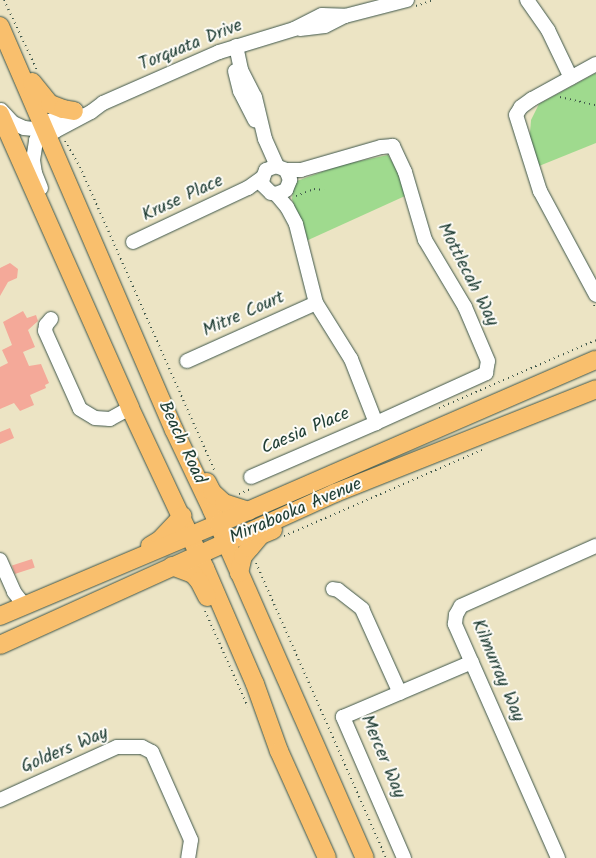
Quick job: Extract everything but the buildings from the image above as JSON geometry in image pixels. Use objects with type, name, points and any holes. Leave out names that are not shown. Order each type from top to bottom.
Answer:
[{"type":"main road","points":[[2,31],[35,87],[44,98],[55,107],[74,111]]},
{"type":"main road","name":"Beach Road","points":[[2,31],[174,430],[225,542],[241,565],[365,858]]},
{"type":"main road","name":"Beach Road","points":[[0,114],[130,408],[191,535],[327,858]]},
{"type":"main road","name":"Mirrabooka Avenue","points":[[12,610],[250,511],[596,360]]},
{"type":"main road","name":"Mirrabooka Avenue","points":[[0,645],[335,493],[596,388]]},
{"type":"main road","points":[[174,430],[191,452],[212,492],[224,504],[250,511]]},
{"type":"main road","points":[[241,565],[261,535],[319,509],[335,493]]},
{"type":"main road","points":[[48,595],[93,570],[156,544],[182,516]]},
{"type":"main road","points":[[172,566],[189,571],[199,581],[228,643],[246,664]]},
{"type":"street","name":"Torquata Drive","points":[[0,109],[13,123],[31,130],[55,131],[91,112],[103,103],[232,47],[294,29],[304,30],[325,26],[345,16],[407,0]]},
{"type":"street","points":[[527,0],[548,30]]},
{"type":"street","points":[[539,0],[548,30],[571,78]]},
{"type":"street","points":[[232,47],[240,91],[256,123],[296,224],[316,303],[351,359],[376,423]]},
{"type":"street","points":[[594,298],[540,191],[516,116],[521,107],[596,64]]},
{"type":"street","name":"Torquata Drive","points":[[59,250],[58,231],[35,173],[33,160],[36,140],[46,130],[50,121],[88,104],[103,103]]},
{"type":"street","name":"Mottlecah Way","points":[[279,184],[301,170],[381,147],[393,146],[405,172],[425,240],[465,307],[488,361],[486,373],[479,378],[376,423]]},
{"type":"street","name":"Kruse Place","points":[[133,242],[195,216],[248,188],[279,184]]},
{"type":"street","name":"Mitre Court","points":[[187,361],[316,303]]},
{"type":"street","points":[[51,318],[46,325],[46,331],[80,409],[96,418],[110,418],[130,408]]},
{"type":"street","name":"Caesia Place","points":[[251,477],[376,423]]},
{"type":"street","name":"Kilmurray Way","points":[[558,858],[455,624],[456,615],[461,606],[596,546]]},
{"type":"street","points":[[0,560],[14,592],[12,610]]},
{"type":"street","points":[[0,582],[12,610]]},
{"type":"street","points":[[333,589],[338,590],[362,609],[400,693]]},
{"type":"street","name":"Mercer Way","points":[[404,858],[343,717],[472,662]]},
{"type":"street","name":"Golders Way","points":[[0,800],[117,748],[142,747],[152,752],[191,840],[188,858]]},
{"type":"path","points":[[554,87],[558,97],[596,105]]},
{"type":"path","points":[[64,139],[80,167],[219,479]]},
{"type":"path","points":[[279,184],[324,190]]},
{"type":"path","points":[[594,298],[596,310]]},
{"type":"path","points":[[282,538],[488,447]]},
{"type":"path","points":[[241,565],[256,563],[386,858]]},
{"type":"green space","points":[[596,73],[596,143],[539,166],[529,146],[531,120],[539,104]]},
{"type":"green space","points":[[388,155],[400,174],[405,196],[306,241],[292,199],[294,182],[341,165]]}]
